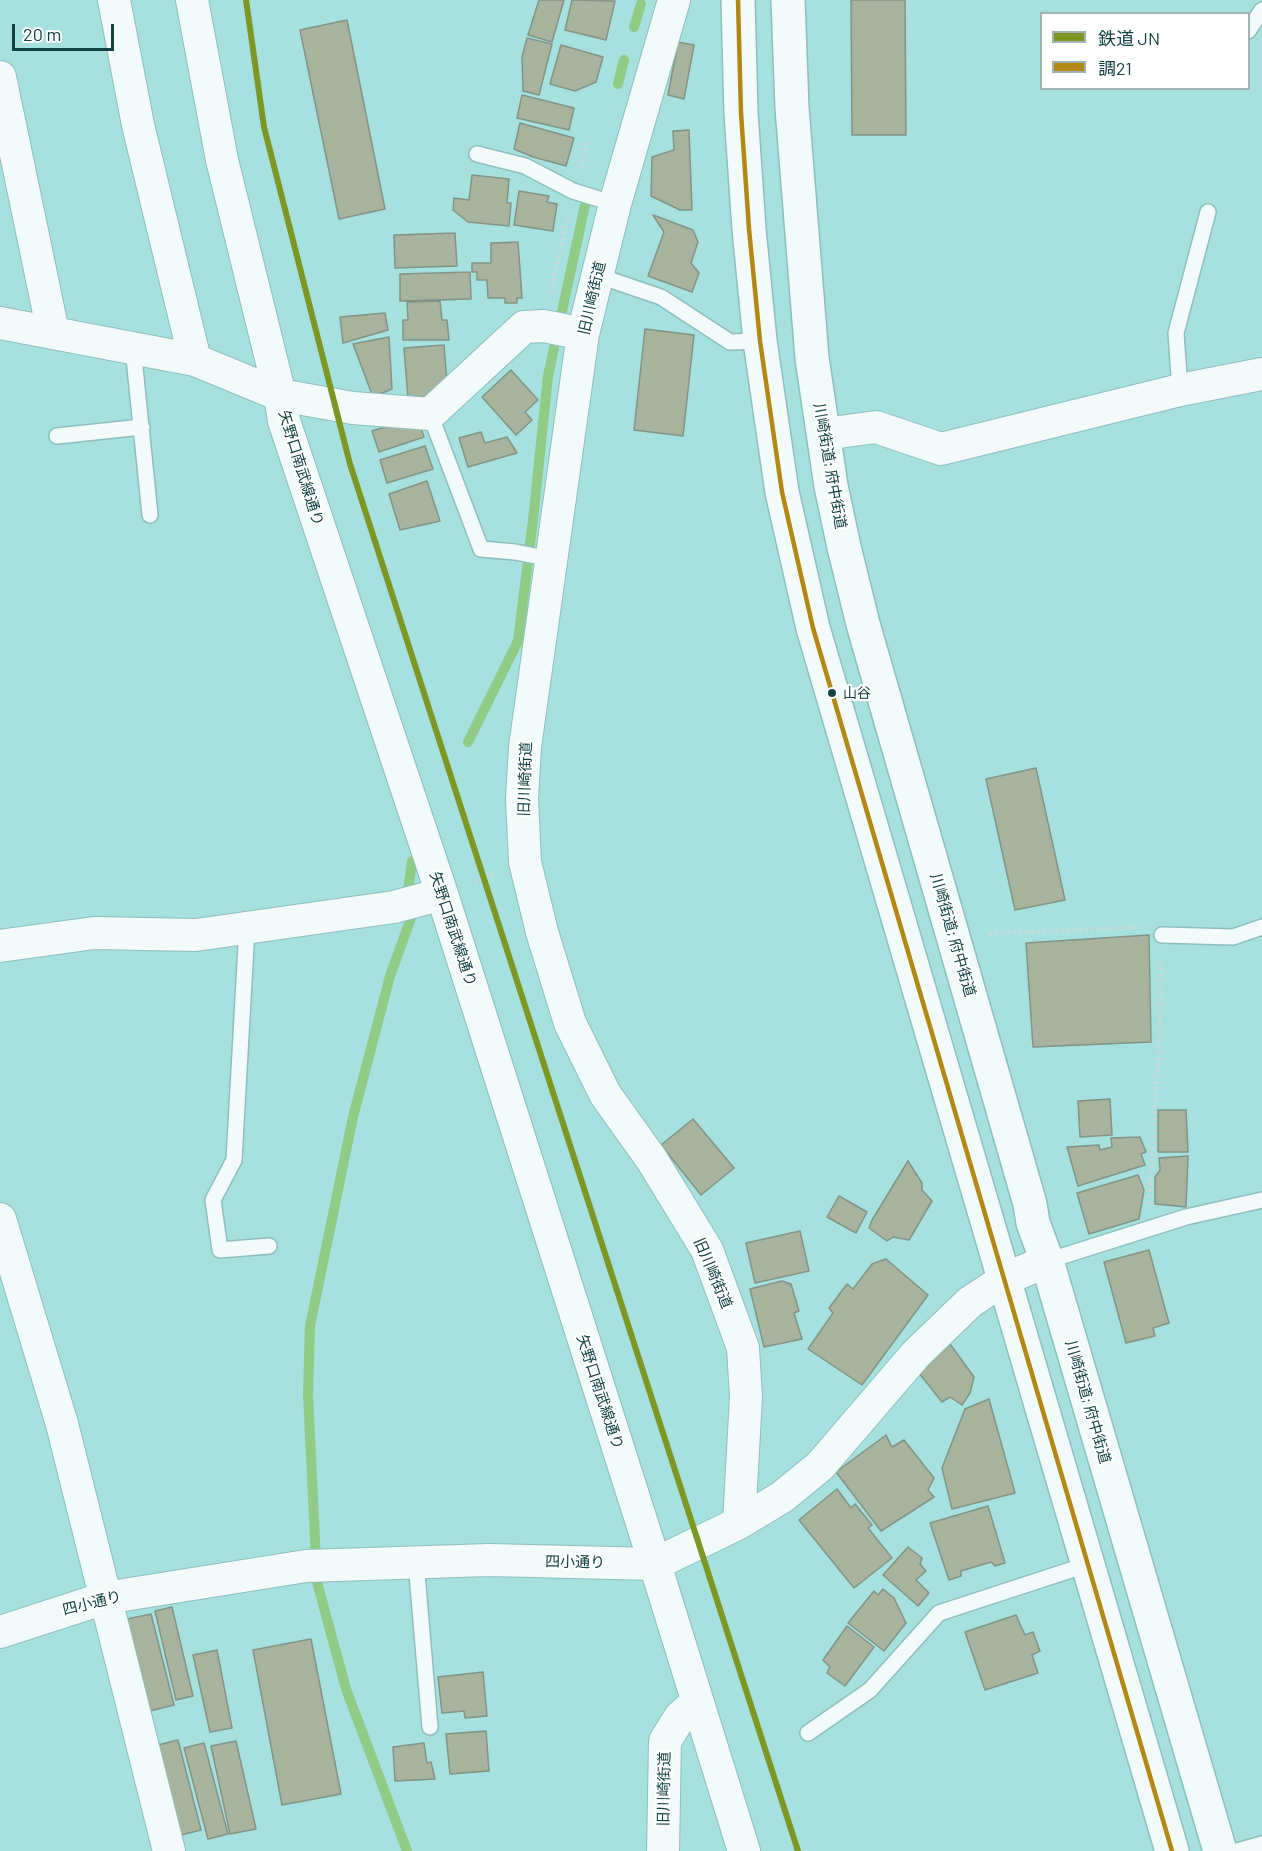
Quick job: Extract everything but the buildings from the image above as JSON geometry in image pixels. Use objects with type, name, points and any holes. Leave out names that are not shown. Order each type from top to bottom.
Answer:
[{"type":"main road","points":[[738,0],[741,113],[760,341],[782,492],[813,628],[1172,1851]]},
{"type":"main road","name":"川崎街道; 府中街道","points":[[788,0],[792,108],[812,358],[831,486],[863,624],[1027,1192],[1033,1223],[1047,1261],[1220,1851]]},
{"type":"street","points":[[114,0],[138,125],[195,360]]},
{"type":"street","name":"矢野口南武線通り","points":[[192,0],[222,160],[280,395],[284,421],[419,901],[655,1564],[744,1851]]},
{"type":"street","name":"旧川崎街道","points":[[674,0],[615,204],[583,334],[525,747],[522,798],[525,862],[542,932],[570,1023],[605,1094],[652,1160],[707,1250],[742,1348],[746,1397],[739,1522]]},
{"type":"street","points":[[0,77],[3,109],[53,332]]},
{"type":"street","points":[[0,322],[195,360],[280,395],[353,408],[430,414],[524,327],[544,326],[583,334]]},
{"type":"street","points":[[824,434],[876,427],[941,449],[1180,390],[1262,374]]},
{"type":"street","points":[[0,946],[94,933],[196,935],[419,901]]},
{"type":"street","points":[[1,1226],[62,1424],[169,1851]]},
{"type":"street","name":"四小通り","points":[[0,1632],[105,1598],[318,1565],[489,1560],[655,1564],[739,1522],[782,1497],[820,1466],[916,1354],[970,1302],[1005,1279],[1047,1261]]},
{"type":"street","name":"旧川崎街道","points":[[663,1851],[665,1741],[680,1717],[697,1702]]},
{"type":"lane","points":[[1250,28],[1262,10]]},
{"type":"lane","points":[[477,154],[525,166],[573,191],[615,204]]},
{"type":"lane","points":[[1180,390],[1176,333],[1208,212]]},
{"type":"lane","points":[[596,275],[662,297],[730,342],[760,341]]},
{"type":"lane","points":[[133,348],[150,515]]},
{"type":"lane","points":[[430,414],[481,549],[515,552],[551,559]]},
{"type":"lane","points":[[57,436],[142,427]]},
{"type":"lane","points":[[1162,935],[1233,937],[1262,927]]},
{"type":"lane","points":[[247,928],[234,1160],[213,1200],[220,1250],[269,1246]]},
{"type":"lane","points":[[1047,1261],[1186,1217],[1262,1200]]},
{"type":"lane","points":[[416,1562],[430,1726]]},
{"type":"lane","points":[[808,1733],[870,1690],[939,1613],[1089,1564]]},
{"type":"lane","points":[[1237,1851],[1262,1844]]},
{"type":"path","points":[[544,326],[573,191],[588,140]]},
{"type":"path","points":[[419,901],[525,862]]},
{"type":"path","points":[[989,934],[1162,926],[1160,1027],[1148,1229]]},
{"type":"waterway","points":[[634,27],[641,4]]},
{"type":"waterway","points":[[618,84],[624,60]]},
{"type":"waterway","points":[[468,742],[518,641],[548,376],[585,205]]},
{"type":"waterway","points":[[407,1851],[346,1689],[317,1582],[308,1394],[310,1326],[353,1117],[390,976],[411,918],[408,891],[412,861]]},
{"type":"rail line","name":"JN","points":[[246,0],[264,127],[350,464],[798,1851]]},
{"type":"transit line","name":"調21","points":[[738,0],[741,113],[760,341],[782,492],[813,628],[1172,1851]]},
{"type":"place","name":"山谷","points":[[832,693]]}]
